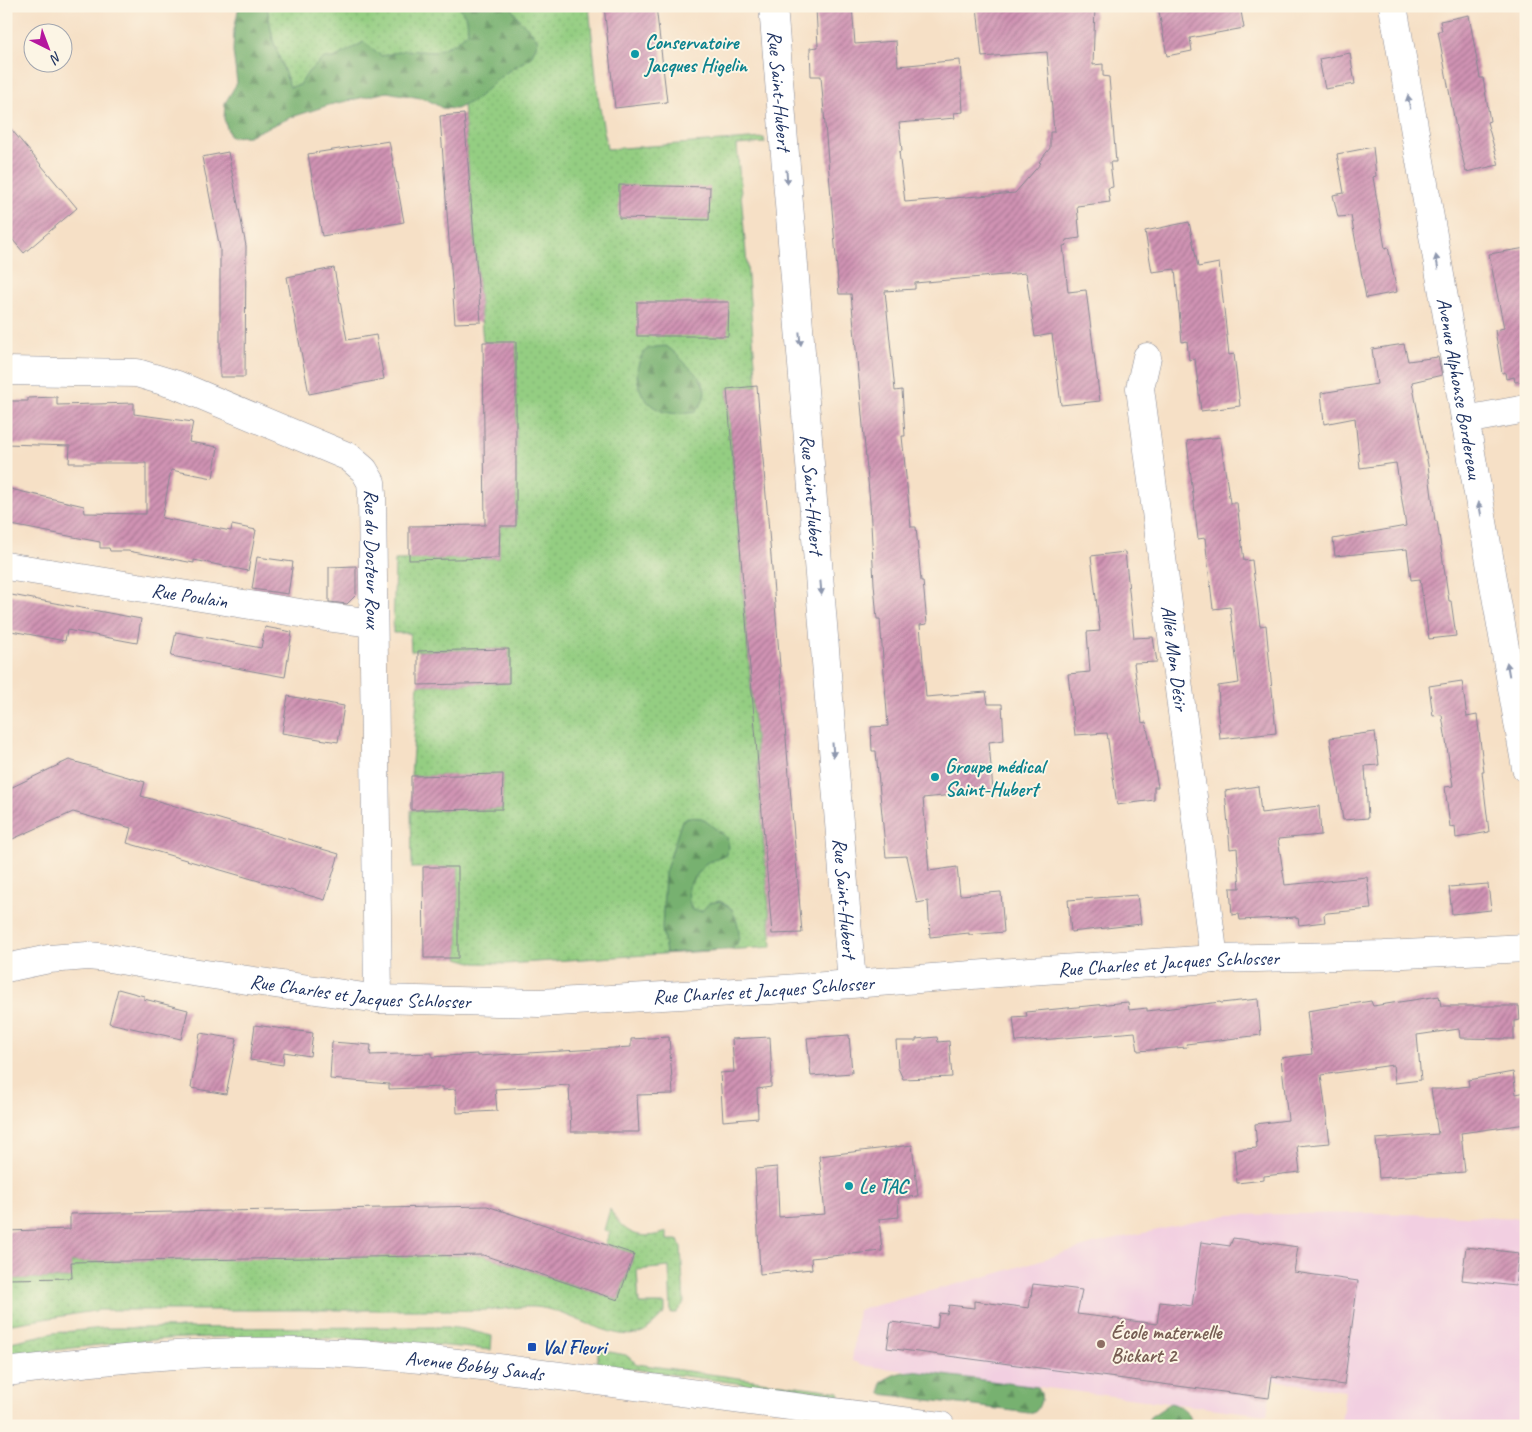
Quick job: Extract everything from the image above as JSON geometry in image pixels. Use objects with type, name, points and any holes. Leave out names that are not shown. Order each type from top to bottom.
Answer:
[{"type":"street","name":"Rue Saint-Hubert","points":[[773,6],[852,983]]},
{"type":"street","name":"Avenue Alphonse Bordereau","points":[[1393,6],[1526,768]]},
{"type":"street","name":"Allée Mon Désir","points":[[1147,357],[1140,388],[1214,959]]},
{"type":"street","name":"Rue du Docteur Roux","points":[[6,371],[137,373],[156,378],[185,388],[349,457],[364,470],[371,482],[373,535],[378,999]]},
{"type":"street","points":[[1465,420],[1526,409]]},
{"type":"street","name":"Rue Poulain","points":[[6,566],[373,623]]},
{"type":"street","name":"Rue Charles et Jacques Schlosser","points":[[6,968],[49,959],[88,956],[120,958],[178,970],[378,999],[539,1003],[771,990],[1214,959],[1384,955],[1526,948]]},
{"type":"street","name":"Avenue Bobby Sands","points":[[6,1372],[131,1358],[215,1354],[334,1353],[414,1358],[498,1367],[941,1426]]},
{"type":"shaded area","points":[[1373,1213],[1526,1218],[1526,1426],[1356,1426],[1341,1424],[1345,1391],[1272,1380],[1267,1415],[859,1365],[859,1363],[852,1361],[858,1310],[995,1274],[1093,1244],[1227,1215]]},
{"type":"green space","points":[[239,6],[267,6],[273,40],[290,87],[300,85],[308,72],[324,58],[334,58],[364,42],[382,56],[405,50],[434,52],[455,43],[468,32],[467,19],[459,6],[511,6],[538,41],[531,57],[504,74],[475,100],[456,109],[442,108],[426,99],[387,92],[329,105],[292,117],[248,136],[230,137],[224,119],[225,103],[237,83],[233,51],[234,30]]},
{"type":"green space","points":[[252,6],[589,6],[598,96],[607,149],[764,138],[765,143],[737,145],[757,386],[727,390],[772,947],[505,964],[475,963],[458,958],[458,867],[412,868],[411,810],[502,809],[503,775],[411,776],[418,685],[509,683],[509,649],[411,651],[410,633],[393,633],[395,560],[499,558],[500,526],[516,526],[516,343],[483,342],[460,69],[284,101]]},
{"type":"green space","points":[[666,346],[702,382],[705,393],[704,398],[695,412],[664,412],[648,403],[639,386],[637,374],[641,356],[644,352],[654,347]]},
{"type":"green space","points":[[688,817],[702,818],[727,838],[729,847],[725,856],[706,863],[688,887],[692,910],[702,911],[709,903],[720,901],[732,909],[738,925],[739,935],[736,945],[732,949],[666,953],[662,929],[665,873],[682,820]]},
{"type":"green space","points":[[610,1209],[615,1218],[627,1230],[649,1236],[667,1232],[667,1240],[678,1240],[681,1247],[684,1303],[676,1313],[671,1313],[669,1267],[637,1270],[639,1304],[665,1304],[665,1313],[641,1333],[629,1335],[617,1333],[560,1313],[534,1307],[494,1310],[100,1310],[6,1325],[6,1279],[71,1278],[71,1262],[483,1255],[618,1300],[634,1254],[605,1244],[610,1232],[604,1230]]},
{"type":"green space","points":[[448,1327],[492,1336],[491,1350],[354,1339],[218,1337],[112,1344],[6,1357],[6,1343],[53,1333],[103,1328]]},
{"type":"green space","points":[[599,1350],[626,1355],[637,1364],[833,1391],[839,1392],[840,1395],[839,1397],[596,1364]]},
{"type":"green space","points":[[912,1371],[1038,1387],[1041,1393],[1041,1402],[1037,1410],[1029,1413],[881,1394],[881,1382],[896,1374]]},
{"type":"green space","points":[[1171,1403],[1186,1411],[1192,1426],[1145,1426],[1150,1417]]},
{"type":"building","name":"Conservatoire Jacques Higelin","points":[[604,6],[656,6],[667,102],[615,108]]},
{"type":"building","points":[[821,6],[852,6],[855,44],[896,41],[898,66],[960,60],[963,112],[954,113],[955,118],[899,123],[902,151],[899,152],[905,202],[1015,193],[1041,163],[1039,162],[1050,148],[1050,132],[1054,132],[1047,52],[982,57],[977,6],[1095,6],[1093,65],[1103,64],[1103,76],[1109,77],[1116,162],[1110,162],[1113,187],[1108,188],[1110,202],[1077,206],[1080,238],[1066,240],[1067,245],[1063,246],[1068,292],[1086,290],[1100,401],[1061,405],[1052,334],[1035,337],[1026,273],[915,283],[915,289],[885,291],[895,391],[902,390],[905,436],[902,436],[911,527],[916,527],[921,581],[923,581],[927,624],[920,625],[926,697],[986,692],[988,704],[1002,704],[1004,740],[989,742],[993,791],[923,798],[929,871],[957,867],[960,895],[1001,892],[1004,932],[930,937],[928,901],[917,903],[907,856],[886,857],[876,751],[872,751],[871,727],[888,726],[880,619],[877,619],[874,584],[870,503],[851,294],[839,294],[821,76],[811,76],[810,48],[818,47],[816,8],[821,8]]},
{"type":"building","points":[[1158,6],[1240,6],[1244,28],[1190,38],[1192,51],[1167,56]]},
{"type":"building","points":[[1469,15],[1480,78],[1483,78],[1490,121],[1487,122],[1499,165],[1466,172],[1438,31],[1442,31],[1440,21]]},
{"type":"building","points":[[1350,53],[1355,84],[1325,89],[1319,59]]},
{"type":"building","points":[[464,114],[481,322],[455,323],[440,116]]},
{"type":"building","points":[[6,123],[77,208],[24,253],[6,232]]},
{"type":"building","points":[[389,141],[404,222],[322,236],[308,154]]},
{"type":"building","points":[[1373,147],[1376,176],[1373,177],[1385,248],[1388,247],[1397,292],[1366,298],[1351,216],[1338,217],[1333,195],[1344,193],[1337,154]]},
{"type":"building","points":[[228,152],[246,246],[245,377],[220,377],[220,249],[202,157]]},
{"type":"building","points":[[619,185],[710,187],[709,220],[619,218]]},
{"type":"building","points":[[1189,222],[1198,267],[1219,263],[1229,355],[1234,354],[1240,406],[1201,411],[1195,359],[1189,360],[1187,341],[1182,342],[1175,269],[1152,272],[1145,231]]},
{"type":"building","points":[[1526,248],[1526,381],[1515,382],[1514,377],[1506,379],[1505,372],[1502,373],[1495,330],[1504,328],[1489,254]]},
{"type":"building","points":[[334,268],[347,340],[376,335],[384,379],[309,394],[287,277]]},
{"type":"building","points":[[637,302],[729,302],[728,336],[637,336]]},
{"type":"building","points":[[483,342],[516,342],[516,526],[500,526],[499,558],[409,560],[409,526],[485,525]]},
{"type":"building","points":[[1404,344],[1408,361],[1438,357],[1442,375],[1412,382],[1428,465],[1435,521],[1437,521],[1456,636],[1429,639],[1420,579],[1411,580],[1407,549],[1335,556],[1333,539],[1406,526],[1396,463],[1360,468],[1355,418],[1324,424],[1321,393],[1377,384],[1372,349]]},
{"type":"building","points":[[757,386],[802,933],[772,934],[727,389]]},
{"type":"building","points":[[57,397],[57,405],[134,403],[134,414],[193,422],[189,442],[218,447],[213,478],[171,470],[162,518],[231,531],[232,525],[256,530],[248,571],[194,560],[194,563],[128,551],[110,551],[109,548],[100,548],[100,542],[6,524],[6,488],[84,506],[85,513],[146,514],[146,463],[69,463],[70,446],[6,444],[6,401],[28,401],[28,398]]},
{"type":"building","points":[[1220,437],[1230,503],[1237,503],[1244,561],[1252,560],[1260,626],[1266,625],[1276,733],[1220,739],[1217,704],[1219,704],[1218,686],[1239,683],[1230,607],[1213,609],[1205,538],[1198,539],[1187,441]]},
{"type":"building","points":[[1125,552],[1134,638],[1153,637],[1157,662],[1134,663],[1142,723],[1146,722],[1158,787],[1154,787],[1154,800],[1117,805],[1107,733],[1075,735],[1068,674],[1090,672],[1087,632],[1100,631],[1091,556]]},
{"type":"building","points":[[257,557],[293,562],[288,594],[252,589]]},
{"type":"building","points":[[356,566],[356,595],[347,604],[329,602],[329,567]]},
{"type":"building","points":[[6,594],[141,619],[137,643],[67,630],[65,641],[6,630]]},
{"type":"building","points":[[265,627],[292,632],[285,677],[171,656],[176,632],[261,648]]},
{"type":"building","points":[[509,649],[509,683],[418,685],[418,651]]},
{"type":"building","points":[[1462,681],[1467,717],[1477,715],[1489,832],[1456,838],[1455,826],[1450,827],[1445,787],[1453,786],[1442,715],[1433,716],[1429,686]]},
{"type":"building","points":[[288,696],[344,706],[338,742],[282,733]]},
{"type":"building","points":[[1375,732],[1379,765],[1365,766],[1368,818],[1343,820],[1330,738]]},
{"type":"building","points":[[69,760],[145,782],[141,796],[339,854],[325,900],[127,843],[131,828],[73,812],[6,842],[6,790]]},
{"type":"building","points":[[503,774],[502,809],[411,810],[411,776]]},
{"type":"building","points":[[1258,786],[1261,813],[1319,806],[1321,835],[1278,839],[1285,885],[1367,877],[1371,909],[1327,913],[1324,915],[1325,922],[1299,925],[1298,918],[1296,919],[1296,917],[1240,920],[1239,914],[1232,915],[1230,888],[1240,888],[1237,848],[1230,849],[1225,791]]},
{"type":"building","points":[[423,867],[458,867],[458,958],[424,958]]},
{"type":"building","points":[[1488,884],[1491,910],[1452,914],[1449,887]]},
{"type":"building","points":[[1137,895],[1141,924],[1071,932],[1068,900]]},
{"type":"building","points":[[118,989],[144,996],[144,999],[188,1010],[181,1039],[109,1023]]},
{"type":"building","points":[[1439,996],[1441,1006],[1519,1006],[1520,1020],[1514,1021],[1514,1039],[1460,1038],[1459,1029],[1417,1035],[1421,1080],[1395,1083],[1393,1065],[1321,1075],[1330,1143],[1297,1146],[1300,1172],[1264,1176],[1264,1180],[1237,1183],[1234,1150],[1257,1148],[1255,1124],[1288,1120],[1281,1058],[1312,1054],[1307,1011],[1371,1001],[1373,1006]]},
{"type":"building","points":[[1258,999],[1261,1035],[1186,1044],[1187,1047],[1138,1051],[1135,1032],[1016,1042],[1013,1017],[1027,1016],[1026,1012],[1128,1002],[1129,1010],[1147,1008],[1147,1011]]},
{"type":"building","points":[[255,1025],[313,1033],[310,1056],[284,1052],[283,1065],[250,1060]]},
{"type":"building","points":[[200,1033],[237,1039],[226,1094],[191,1088]]},
{"type":"building","points":[[849,1035],[852,1073],[811,1076],[807,1038]]},
{"type":"building","points":[[669,1037],[673,1094],[637,1095],[639,1132],[571,1132],[569,1085],[495,1089],[497,1111],[457,1113],[456,1089],[443,1090],[443,1087],[389,1089],[389,1084],[330,1079],[332,1042],[371,1045],[370,1055],[432,1053],[432,1057],[631,1047],[631,1039]]},
{"type":"building","points":[[770,1037],[771,1087],[757,1089],[758,1118],[723,1121],[720,1073],[734,1072],[732,1039]]},
{"type":"building","points":[[937,1037],[938,1042],[949,1041],[952,1077],[903,1079],[898,1068],[896,1041],[916,1041],[916,1039]]},
{"type":"building","points":[[1513,1072],[1516,1094],[1526,1092],[1526,1124],[1461,1133],[1465,1172],[1379,1178],[1376,1139],[1438,1134],[1431,1089],[1469,1086],[1468,1080]]},
{"type":"building","points":[[912,1145],[918,1196],[898,1198],[899,1217],[879,1219],[882,1251],[811,1258],[812,1269],[760,1274],[755,1169],[777,1167],[779,1217],[825,1214],[819,1156]]},
{"type":"building","points":[[487,1206],[634,1254],[618,1300],[483,1255],[71,1262],[72,1278],[6,1279],[6,1231],[70,1229],[70,1214]]},
{"type":"building","points":[[1233,1238],[1298,1247],[1294,1272],[1358,1281],[1344,1385],[1272,1376],[1269,1398],[887,1348],[891,1322],[937,1328],[939,1313],[947,1314],[949,1305],[974,1308],[974,1301],[1029,1308],[1033,1284],[1082,1290],[1077,1314],[1157,1324],[1160,1302],[1192,1306],[1201,1242],[1230,1246]]},
{"type":"building","points":[[1466,1247],[1519,1253],[1515,1286],[1462,1280]]},
{"type":"place","name":"Conservatoire Jacques Higelin","points":[[635,54]]},
{"type":"place","name":"Groupe médical Saint-Hubert","points":[[935,777]]},
{"type":"place","name":"Le TAC","points":[[849,1186]]},
{"type":"place","name":"École maternelle Bickart 2","points":[[1101,1344]]},
{"type":"place","name":"Val Fleuri","points":[[532,1347]]}]
